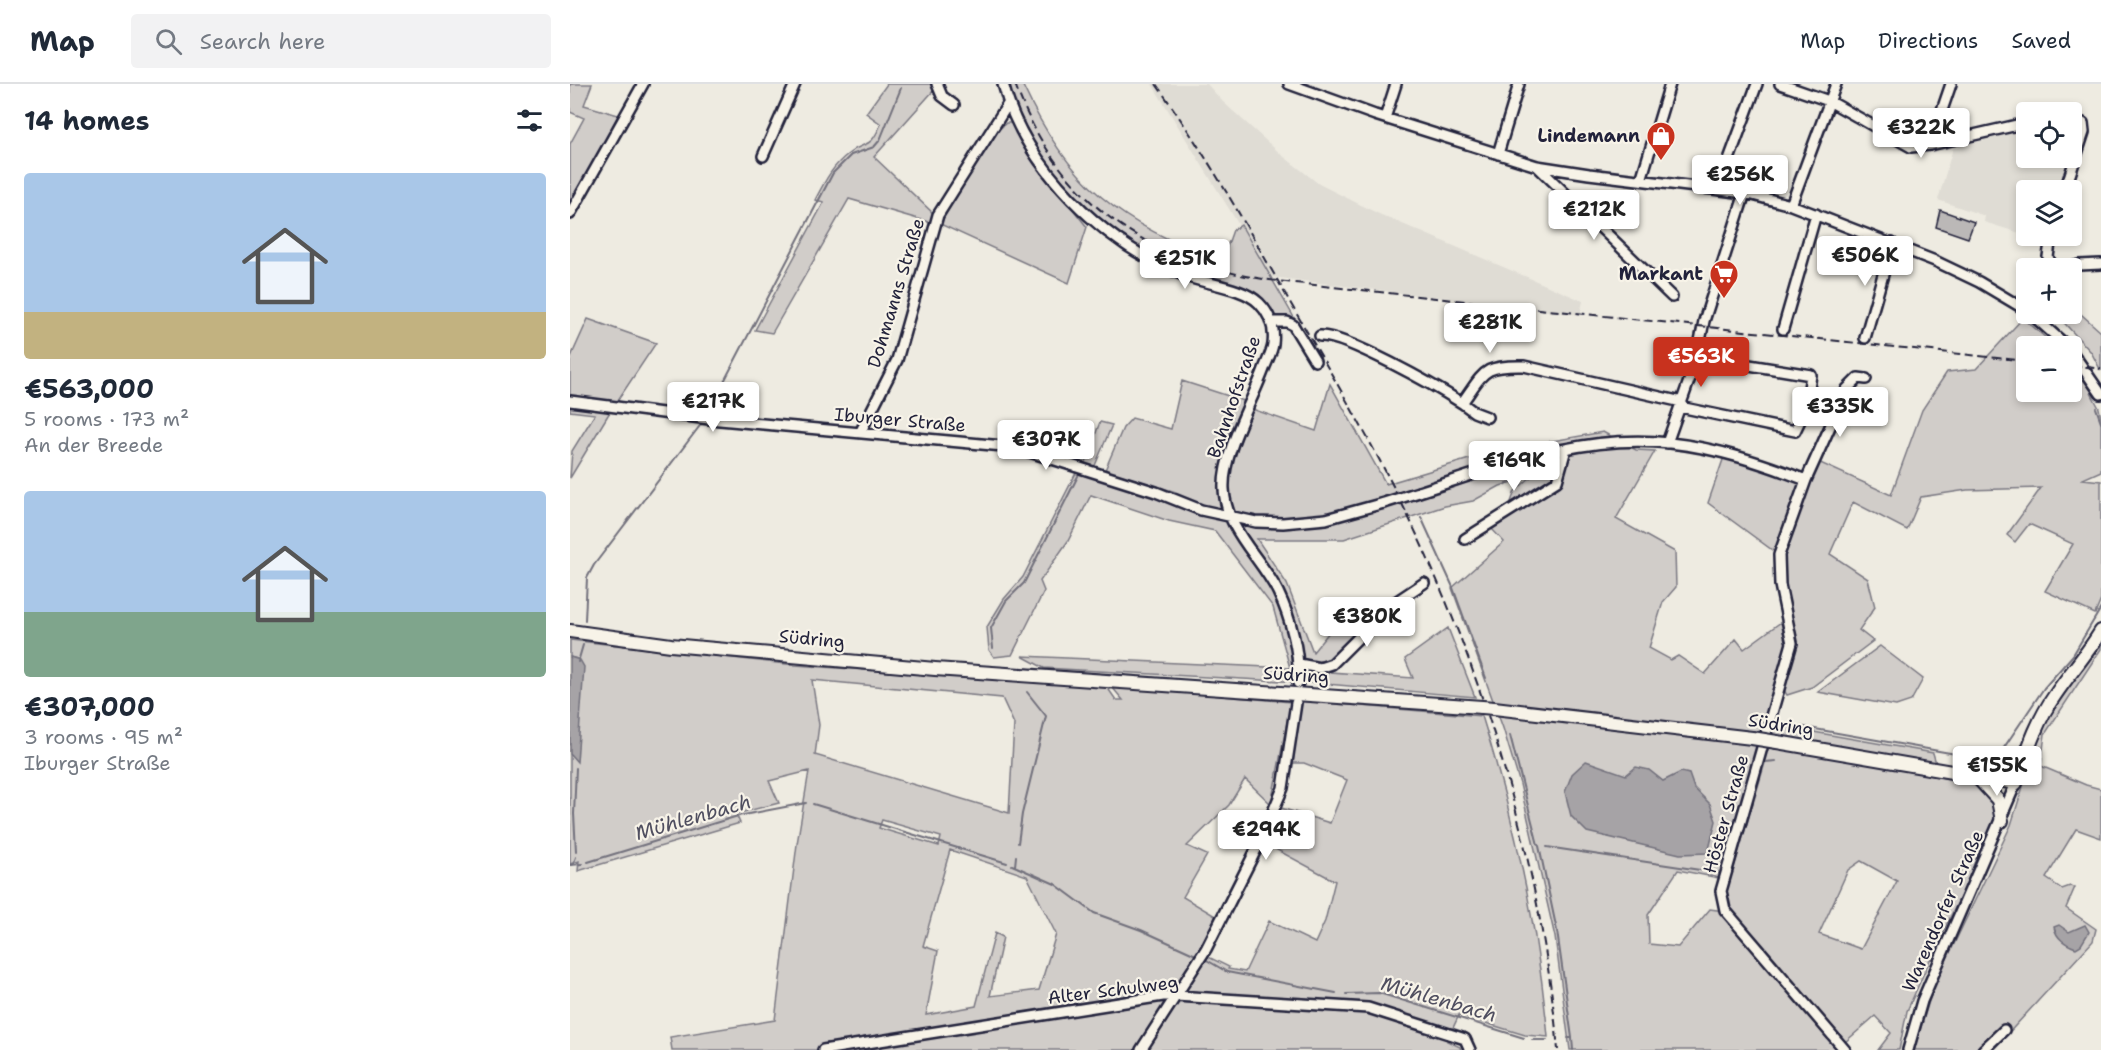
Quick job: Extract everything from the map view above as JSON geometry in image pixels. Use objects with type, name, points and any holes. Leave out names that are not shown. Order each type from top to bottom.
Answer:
[{"type":"main road","name":"Südring","points":[[570,631],[671,645],[935,669],[1488,707],[1752,738],[2016,783]]},
{"type":"main road","name":"Warendorfer Straße","points":[[2016,783],[2035,728],[2055,695],[2088,653],[2101,631]]},
{"type":"main road","points":[[1978,777],[1998,800],[2002,821]]},
{"type":"street","points":[[570,214],[643,84]]},
{"type":"street","points":[[763,156],[795,84]]},
{"type":"street","points":[[937,84],[942,96],[954,105]]},
{"type":"street","name":"Bahnhofstraße","points":[[1003,84],[1008,104],[1040,161],[1075,205],[1121,242],[1159,266],[1199,281],[1243,292],[1259,302],[1272,322],[1273,345],[1226,467],[1224,488],[1230,518]]},
{"type":"street","points":[[1289,84],[1385,118],[1536,166],[1718,189],[1791,205],[1892,243],[1967,275],[2016,304]]},
{"type":"street","points":[[1385,118],[1396,84]]},
{"type":"street","points":[[1498,154],[1519,84]]},
{"type":"street","points":[[1641,180],[1670,84]]},
{"type":"street","points":[[1718,189],[1757,84]]},
{"type":"street","points":[[1780,84],[1829,101],[1911,147],[1930,145],[2016,125]]},
{"type":"street","points":[[1791,205],[1836,84]]},
{"type":"street","points":[[1930,145],[1951,84]]},
{"type":"street","name":"Dohmanns Straße","points":[[860,434],[897,360],[938,215],[1008,104]]},
{"type":"street","points":[[2082,123],[2084,132],[2082,138]]},
{"type":"street","points":[[1536,166],[1672,297]]},
{"type":"street","points":[[1667,443],[1696,361],[1704,321],[1744,193]]},
{"type":"street","points":[[1783,329],[1816,214]]},
{"type":"street","points":[[1864,338],[1892,243]]},
{"type":"street","points":[[2082,265],[2101,264]]},
{"type":"street","name":"Bahnhofstraße","points":[[1272,322],[1287,322],[1293,325],[1315,361]]},
{"type":"street","points":[[2042,324],[2056,336]]},
{"type":"street","points":[[1320,336],[1331,335],[1352,345],[1487,417]]},
{"type":"street","points":[[1462,403],[1489,368],[1500,365],[1524,366],[1795,431],[1806,408],[1811,375],[1743,364],[1726,367],[1696,361]]},
{"type":"street","points":[[2082,366],[2101,394]]},
{"type":"street","points":[[1806,480],[1847,389],[1858,378],[1866,379]]},
{"type":"street","name":"Iburger Straße","points":[[570,401],[709,419],[1014,447],[1125,482],[1201,510],[1256,522],[1305,522],[1346,514],[1566,448],[1610,443],[1667,443],[1738,457],[1806,480]]},
{"type":"street","points":[[1466,538],[1557,481],[1566,448]]},
{"type":"street","name":"Höster Straße","points":[[1806,480],[1779,555],[1780,585],[1792,643],[1722,891],[1725,910],[1845,1050]]},
{"type":"street","points":[[1230,518],[1278,591],[1291,629],[1299,664],[1298,683]]},
{"type":"street","points":[[1299,664],[1320,668],[1332,664],[1391,605],[1424,583]]},
{"type":"street","points":[[1141,1050],[1206,949],[1260,842],[1283,788],[1296,703]]},
{"type":"street","name":"Warendorfer Straße","points":[[1908,1050],[1922,1001],[2002,821],[2016,783]]},
{"type":"street","name":"Alter Schulweg","points":[[823,1050],[1163,996],[1368,1008],[1464,1039],[1470,1050]]},
{"type":"street","points":[[1983,1050],[2004,1030]]},
{"type":"shaded area","points":[[570,84],[592,84],[584,105],[618,115],[570,210],[570,144],[584,118],[570,112]]},
{"type":"shaded area","points":[[887,84],[934,84],[935,89],[874,157],[936,216],[932,223],[849,199],[772,333],[755,330],[824,202],[815,200],[829,175],[842,159],[870,142],[877,133],[881,124],[866,113]]},
{"type":"shaded area","points":[[1008,84],[1022,84],[1040,119],[1079,175],[1126,215],[1154,232],[1222,261],[1233,230],[1241,225],[1296,321],[1277,327],[1266,304],[1252,291],[1168,264],[1135,247],[1104,225],[1069,191],[1039,151]]},
{"type":"shaded area","points":[[1152,84],[1207,84],[1223,102],[1283,156],[1319,184],[1379,214],[1583,301],[1580,315],[1271,277]]},
{"type":"shaded area","points":[[1006,123],[1013,123],[1030,155],[1087,227],[1069,283],[940,224],[991,137]]},
{"type":"shaded area","points":[[2016,132],[2016,168],[2067,168],[2064,180],[2016,180],[2016,232],[1984,222],[1985,216],[1938,200],[1953,148]]},
{"type":"shaded area","points":[[2082,315],[2101,332],[2101,371],[2091,352],[2082,342],[2082,336],[2076,336],[2065,324],[2082,324]]},
{"type":"shaded area","points":[[588,319],[656,343],[570,478],[572,451],[595,414],[570,411],[570,359]]},
{"type":"shaded area","points":[[2017,324],[2030,324],[2044,336],[2016,336],[2016,402],[2082,402],[2082,378],[2096,398],[2091,393],[2099,408],[2101,418],[2101,471],[2083,479],[2101,481],[2101,600],[2095,614],[2045,591],[2073,544],[2029,524],[2015,542],[2007,535],[2041,488],[1967,490],[1921,497],[1907,530],[1853,502],[1830,554],[1868,579],[1875,607],[1859,630],[1873,641],[1812,687],[1787,695],[1783,688],[1794,644],[1783,584],[1782,555],[1816,461],[1891,495],[1922,410],[1947,372],[1976,369]]},
{"type":"shaded area","points":[[1182,381],[1244,401],[1224,444],[1236,453],[1252,409],[1316,431],[1330,384],[1386,484],[1496,451],[1603,432],[1636,450],[1655,451],[1616,519],[1675,552],[1676,587],[1663,602],[1649,648],[1671,660],[1678,656],[1705,674],[1736,639],[1744,649],[1781,622],[1786,644],[1763,723],[1933,753],[1940,777],[1971,783],[1989,795],[1996,807],[1994,829],[1907,1011],[1899,1050],[1878,1050],[1891,1033],[1875,1016],[1844,1043],[1728,909],[1724,879],[1678,870],[1648,915],[1649,944],[1678,947],[1710,909],[1724,911],[1841,1050],[1570,1050],[1555,937],[1520,784],[1503,728],[1452,588],[1504,542],[1490,527],[1518,508],[1511,502],[1515,491],[1532,476],[1500,486],[1473,501],[1445,506],[1344,539],[1257,539],[1287,584],[1313,652],[1351,605],[1390,599],[1399,603],[1331,672],[1413,678],[1405,659],[1448,628],[1475,697],[1315,683],[1044,668],[1022,656],[1290,668],[1273,607],[1215,531],[1169,521],[1091,495],[1068,541],[1040,581],[1044,591],[1012,655],[994,657],[989,650],[987,627],[1004,599],[1023,577],[1077,471],[1085,462],[1100,422],[1112,425],[1091,475],[1174,502],[1176,492],[1105,470],[1123,428],[1132,418],[1171,429]],"holes":[[[1861,861],[1897,881],[1861,949],[1819,934],[1848,870]]]},
{"type":"shaded area","points":[[1725,454],[1805,482],[1779,555],[1708,503]]},
{"type":"shaded area","points":[[570,640],[795,665],[1107,687],[1116,700],[1123,700],[1111,686],[1291,702],[1271,804],[1245,779],[1229,805],[1187,846],[1207,855],[1183,897],[1217,917],[1198,952],[1229,967],[1228,969],[1245,972],[1269,921],[1315,943],[1325,921],[1335,881],[1264,843],[1281,808],[1330,823],[1347,780],[1304,763],[1293,763],[1300,701],[1482,716],[1494,755],[1523,875],[1538,956],[1548,1037],[1525,1035],[1459,1015],[1447,1041],[1460,1047],[1461,1050],[672,1050],[670,1037],[775,1020],[797,844],[809,771],[769,781],[779,803],[736,814],[740,823],[578,871],[579,861],[570,864],[570,754],[580,663],[577,659],[570,657]],"holes":[[[812,680],[1002,698],[1014,724],[1009,813],[815,755],[819,725]],[[882,820],[941,837],[939,846],[879,828]],[[950,850],[1027,876],[1056,934],[1039,990],[990,996],[1003,937],[995,933],[976,1006],[926,1015],[938,951],[923,946]]]},
{"type":"shaded area","points":[[2101,640],[2101,649],[2045,734],[2041,766],[2101,789],[2101,838],[2076,829],[2046,878],[2062,889],[2075,887],[2066,908],[2096,929],[2093,941],[1993,1050],[1914,1050],[1933,988],[2011,825],[2041,729]]},
{"type":"shaded area","points":[[1880,646],[1923,679],[1911,701],[1896,706],[1818,692]]},
{"type":"shaded area","points":[[570,657],[580,660],[584,667],[577,762],[570,754]]},
{"type":"shaded area","points":[[1586,761],[1626,775],[1636,767],[1649,770],[1663,781],[1681,772],[1689,774],[1694,788],[1710,804],[1716,821],[1708,853],[1680,854],[1587,832],[1571,816],[1565,792],[1572,774]]},
{"type":"shaded area","points":[[2059,925],[2069,932],[2085,925],[2089,932],[2081,945],[2076,948],[2059,938],[2054,927]]},
{"type":"building","points":[[1940,210],[1974,222],[1968,238],[1936,227]]},
{"type":"waterway","points":[[707,414],[833,173],[851,155],[874,147],[880,140],[901,88]]},
{"type":"waterway","points":[[2096,408],[2101,422]]},
{"type":"waterway","points":[[585,620],[587,578],[594,565],[702,423]]},
{"type":"waterway","points":[[993,648],[991,628],[1006,601],[1024,583],[1078,476]]},
{"type":"waterway","points":[[1421,517],[1452,585],[1486,678]]},
{"type":"waterway","points":[[1786,726],[1787,724],[1995,761],[2044,688],[2073,655],[2101,608]]},
{"type":"waterway","points":[[578,662],[583,645]]},
{"type":"waterway","points":[[1018,843],[1022,814],[1046,716],[1027,692]]},
{"type":"waterway","points":[[1774,721],[1786,724]]},
{"type":"waterway","points":[[1510,735],[1538,845]]},
{"type":"waterway","points":[[1730,874],[1765,762],[1776,761]]},
{"type":"waterway","points":[[576,768],[574,814],[576,851]]},
{"type":"waterway","name":"Mühlenbach","points":[[588,862],[738,816],[806,803]]},
{"type":"waterway","name":"Mühlenbach","points":[[813,804],[1007,863]]},
{"type":"waterway","points":[[1539,846],[1557,931],[1572,1038]]},
{"type":"waterway","points":[[1547,847],[1720,873]]},
{"type":"waterway","points":[[1015,866],[1016,856]]},
{"type":"waterway","name":"Mühlenbach","points":[[573,865],[576,857]]},
{"type":"waterway","name":"Mühlenbach","points":[[570,865],[582,864]]},
{"type":"waterway","name":"Mühlenbach","points":[[1012,865],[1055,884],[1094,913],[1141,930],[1198,956]]},
{"type":"waterway","name":"Mühlenbach","points":[[1205,959],[1227,972],[1336,993]]},
{"type":"waterway","name":"Mühlenbach","points":[[1346,994],[1379,993],[1524,1038]]},
{"type":"waterway","name":"Mühlenbach","points":[[1568,1038],[1572,1038],[1573,1050]]},
{"type":"waterway","name":"Mühlenbach","points":[[1532,1040],[1547,1040]]},
{"type":"railway","points":[[1015,84],[1034,128],[1058,166],[1087,198],[1120,225],[1156,246],[1196,263],[1240,275],[1286,282],[2016,360]]},
{"type":"railway","points":[[1156,84],[1229,196],[1331,373],[1400,499],[1430,564],[1476,681],[1514,802],[1541,925],[1558,1050]]},
{"type":"railway","points":[[2082,366],[2101,369]]},
{"type":"place","name":"Lindemann","points":[[1661,162]]},
{"type":"place","name":"Markant","points":[[1724,300]]}]
